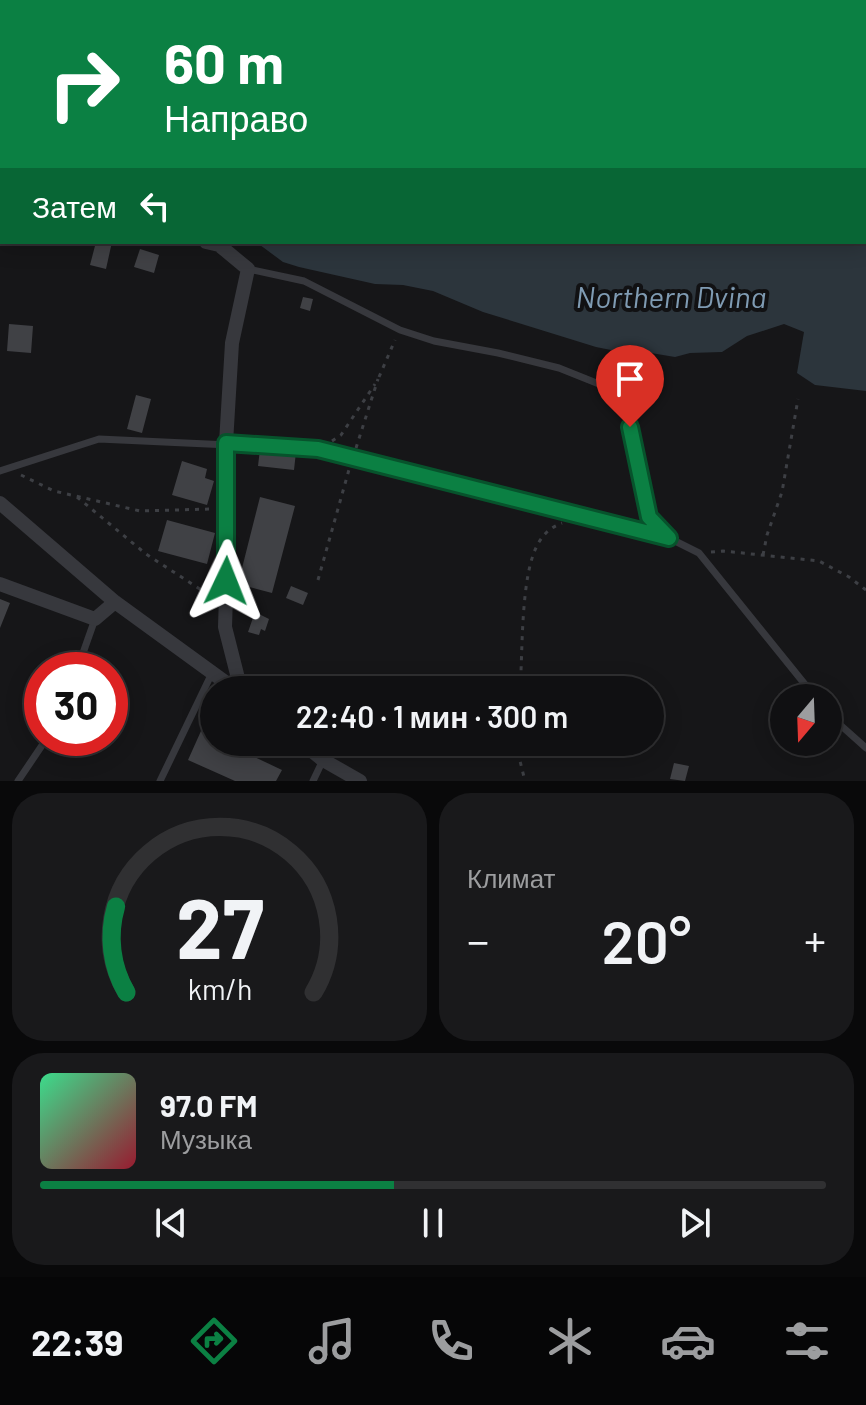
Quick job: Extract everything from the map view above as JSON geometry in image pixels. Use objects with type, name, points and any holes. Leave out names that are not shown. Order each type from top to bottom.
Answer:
[{"type":"street","points":[[215,244],[248,269],[232,343],[226,443],[225,627],[236,676]]},
{"type":"street","points":[[0,503],[115,602],[217,676]]},
{"type":"street","points":[[0,584],[95,619],[115,602]]},
{"type":"street","points":[[318,756],[360,781]]},
{"type":"lane","points":[[248,269],[304,281],[400,330],[434,341],[559,368],[599,384],[619,400],[630,427],[649,517],[669,538]]},
{"type":"lane","points":[[4,470],[99,439],[318,449],[669,538],[699,553],[805,684]]},
{"type":"lane","points":[[83,652],[95,619]]},
{"type":"lane","points":[[160,781],[212,673]]},
{"type":"lane","points":[[842,727],[866,748]]},
{"type":"lane","points":[[18,781],[35,756]]},
{"type":"lane","points":[[313,781],[323,760]]},
{"type":"path","points":[[318,580],[378,379],[400,330]]},
{"type":"path","points":[[318,449],[341,435],[378,379]]},
{"type":"path","points":[[763,555],[782,492],[798,399]]},
{"type":"path","points":[[4,470],[54,491],[140,511],[227,508]]},
{"type":"path","points":[[75,496],[146,554],[225,605]]},
{"type":"path","points":[[521,676],[529,570],[538,543],[551,528],[581,515]]},
{"type":"path","points":[[699,553],[723,551],[819,561],[866,590]]},
{"type":"path","points":[[520,756],[525,781]]},
{"type":"water","name":"Northern Dvina","points":[[259,244],[866,244],[866,391],[815,385],[797,373],[804,332],[784,324],[747,336],[722,352],[675,357],[639,351],[631,345],[621,352],[483,312],[433,291],[375,284],[283,262]]},
{"type":"building","points":[[95,244],[112,244],[106,269],[90,265]]},
{"type":"building","points":[[140,249],[159,255],[154,273],[134,267]]},
{"type":"building","points":[[303,297],[313,299],[310,311],[300,308]]},
{"type":"building","points":[[9,324],[33,326],[31,353],[7,351]]},
{"type":"building","points":[[136,395],[151,399],[142,433],[127,429]]},
{"type":"building","points":[[260,449],[296,452],[294,470],[258,466]]},
{"type":"building","points":[[182,461],[207,469],[205,478],[214,481],[207,505],[172,495]]},
{"type":"building","points":[[260,497],[295,506],[272,593],[238,584]]},
{"type":"building","points":[[167,520],[215,533],[207,564],[158,551]]},
{"type":"building","points":[[291,586],[308,593],[303,605],[286,598]]},
{"type":"building","points":[[0,599],[10,603],[0,628]]},
{"type":"building","points":[[255,612],[269,619],[265,631],[261,629],[259,635],[248,632]]},
{"type":"building","points":[[200,733],[200,756],[252,756],[282,770],[276,781],[235,781],[188,760]]},
{"type":"building","points":[[674,763],[689,766],[685,781],[670,779]]},
{"type":"route","points":[[226,581],[226,443],[318,449],[669,538],[649,517],[630,427]]}]
